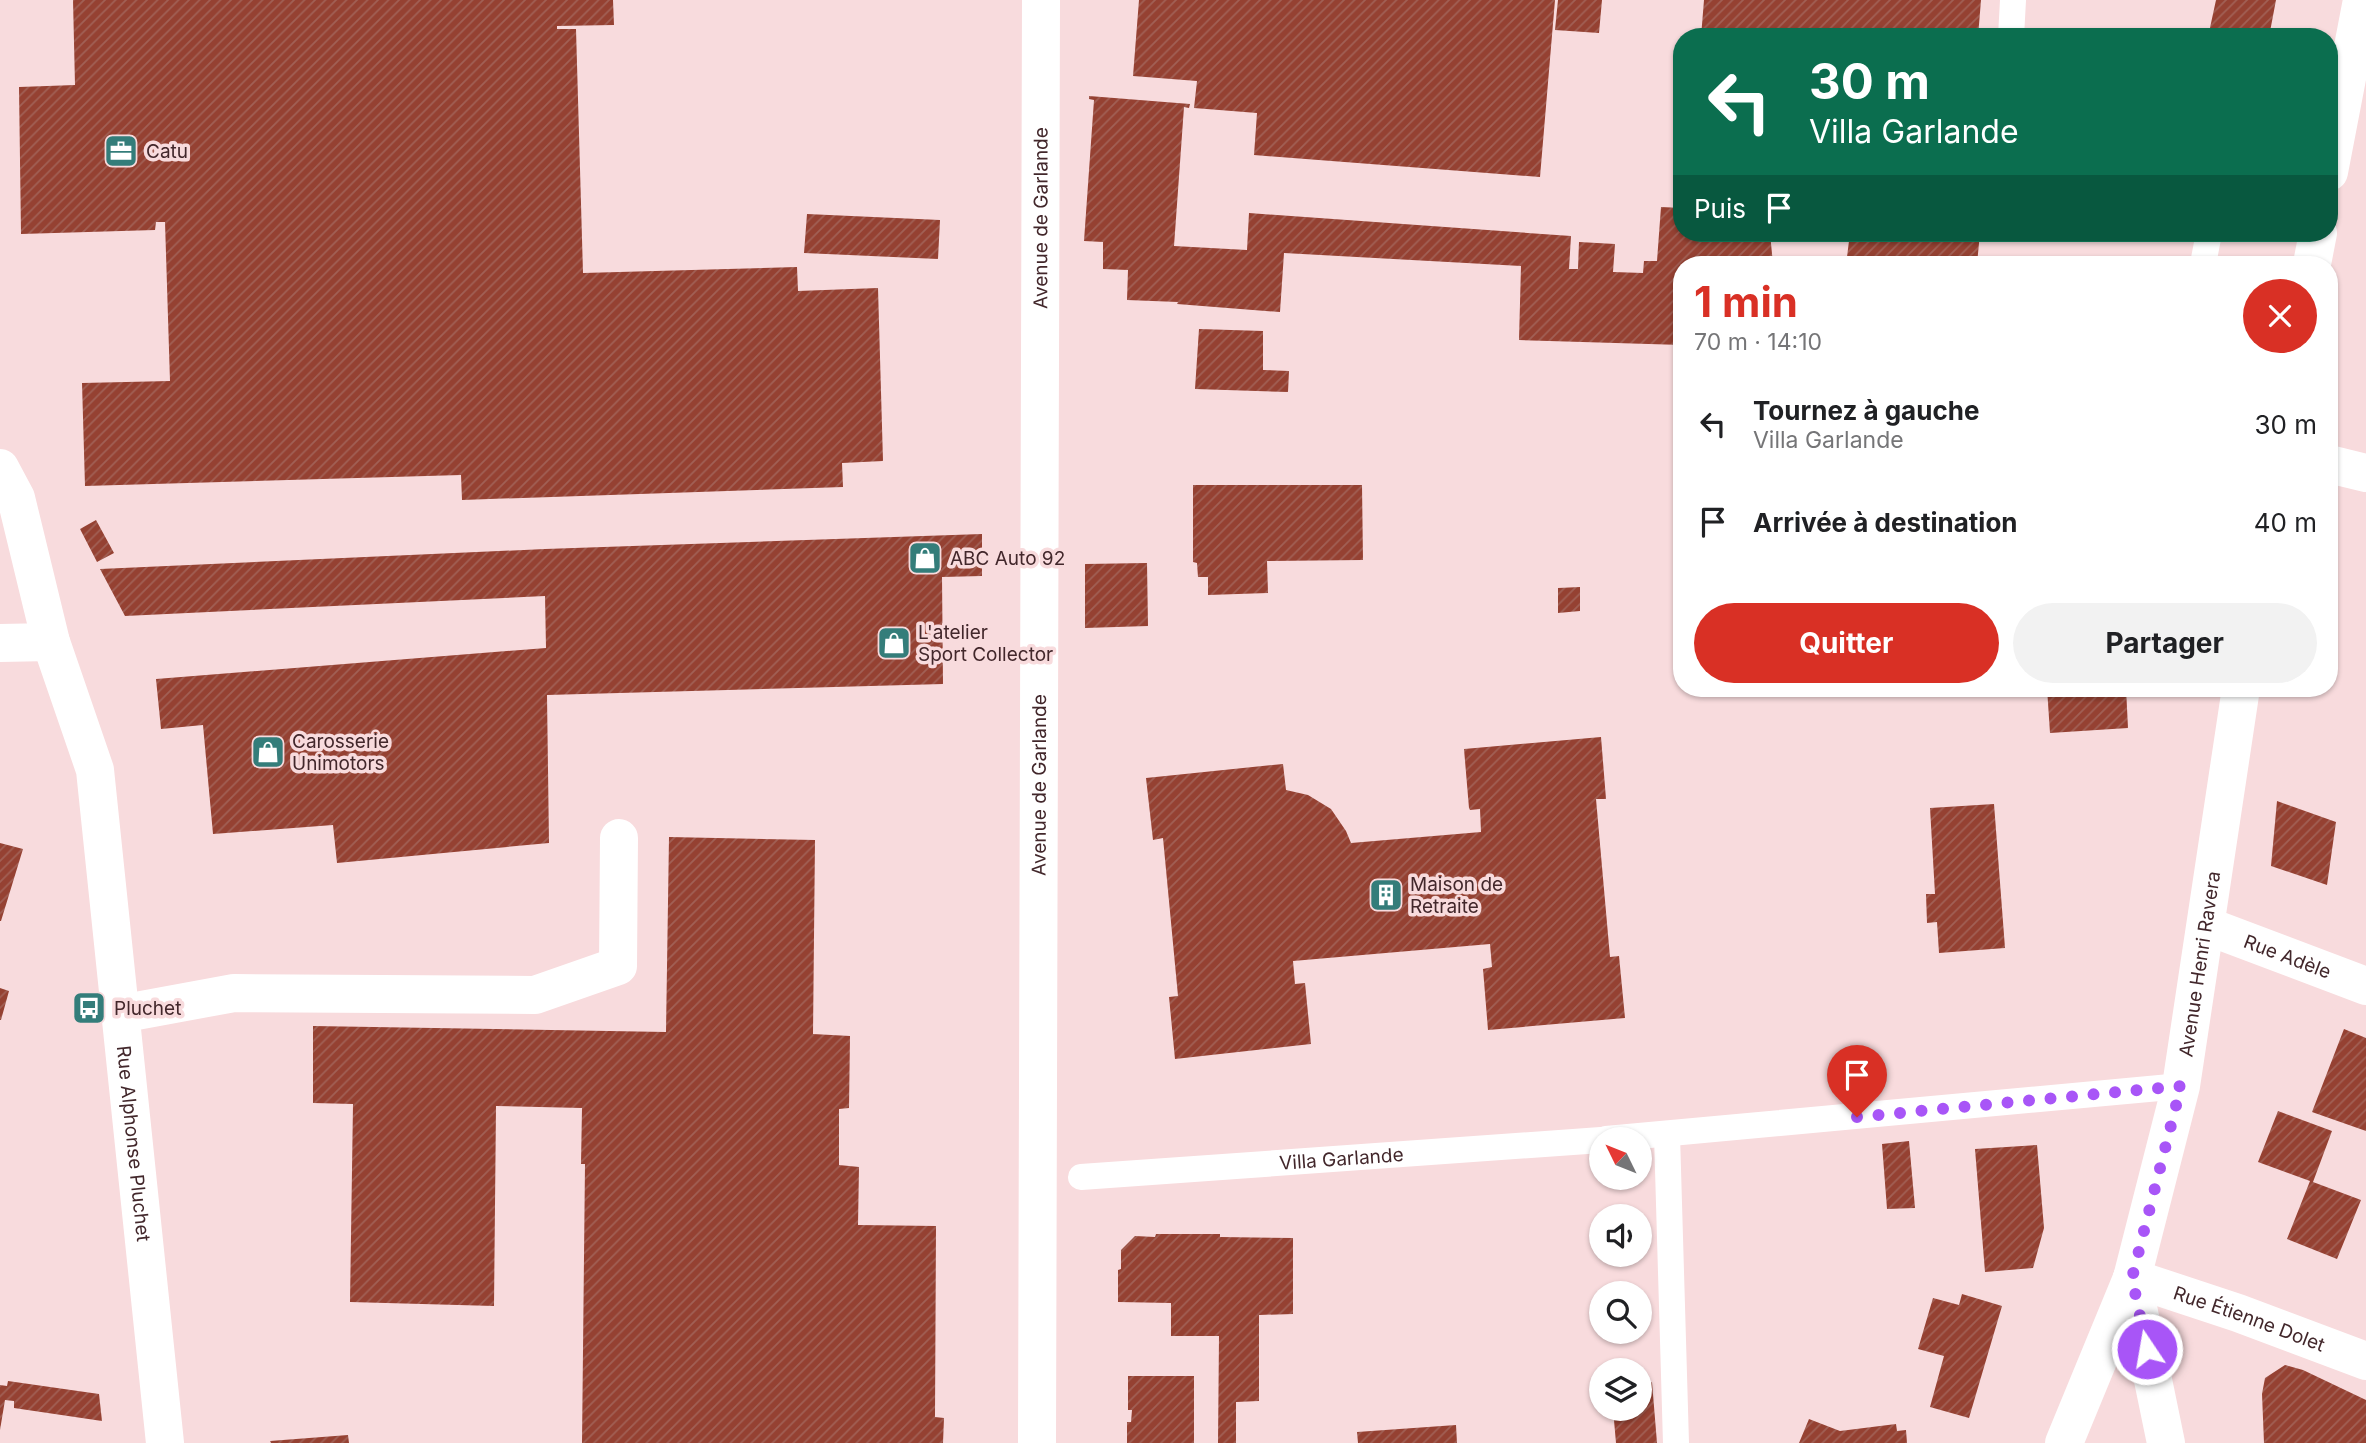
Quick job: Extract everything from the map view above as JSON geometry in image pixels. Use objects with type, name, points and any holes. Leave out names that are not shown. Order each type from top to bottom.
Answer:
[{"type":"street","name":"Avenue de Garlande","points":[[1037,1443],[1041,0]]},
{"type":"street","points":[[2338,129],[2363,10]]},
{"type":"street","points":[[2338,466],[2366,473]]},
{"type":"street","name":"Rue Alphonse Pluchet","points":[[0,468],[16,498],[51,642],[95,770],[165,1443]]},
{"type":"street","points":[[0,643],[51,642]]},
{"type":"street","name":"Avenue Henri Ravera","points":[[2166,1443],[2132,1278],[2181,1086],[2240,697]]},
{"type":"street","points":[[120,1014],[234,993],[535,995],[618,966],[619,838]]},
{"type":"street","name":"Rue Adèle","points":[[2207,926],[2366,986]]},
{"type":"street","points":[[2064,1443],[2132,1278]]},
{"type":"street","name":"Rue Étienne Dolet","points":[[2132,1278],[2238,1313],[2366,1361]]},
{"type":"lane","points":[[2011,28],[2013,0]]},
{"type":"lane","name":"Villa Garlande","points":[[1652,1136],[2181,1086]]},
{"type":"lane","points":[[1667,1135],[1676,1443]]},
{"type":"lane","name":"Villa Garlande","points":[[1081,1177],[1589,1140]]},
{"type":"building","points":[[73,0],[613,0],[614,25],[557,26],[557,29],[576,29],[583,273],[797,267],[798,291],[878,288],[883,461],[842,463],[843,487],[462,500],[461,475],[85,486],[82,383],[170,381],[165,222],[156,222],[155,230],[21,234],[19,87],[75,85]]},
{"type":"building","points":[[1139,0],[1555,0],[1540,177],[1254,155],[1257,113],[1194,108],[1197,81],[1133,76]]},
{"type":"building","points":[[1558,0],[1602,0],[1599,33],[1555,30]]},
{"type":"building","points":[[1704,0],[1981,0],[1979,28],[1702,28]]},
{"type":"building","points":[[2216,0],[2276,0],[2271,28],[2210,28]]},
{"type":"building","points":[[1089,96],[1190,104],[1189,108],[1184,107],[1174,246],[1247,250],[1249,213],[1571,236],[1569,269],[1578,269],[1579,242],[1615,244],[1613,272],[1643,273],[1644,261],[1657,261],[1661,207],[1673,208],[1673,242],[1771,242],[1772,256],[1673,256],[1673,345],[1519,340],[1521,266],[1284,253],[1280,312],[1127,300],[1128,270],[1103,269],[1103,242],[1084,241],[1094,100],[1089,99]]},
{"type":"building","points":[[807,214],[940,220],[938,259],[804,253]]},
{"type":"building","points":[[1849,242],[1979,242],[1978,256],[1847,256]]},
{"type":"building","points":[[1199,329],[1263,331],[1263,370],[1289,371],[1288,392],[1195,389]]},
{"type":"building","points":[[1193,485],[1362,485],[1363,560],[1267,561],[1268,593],[1208,595],[1208,577],[1198,577],[1197,563],[1193,562]]},
{"type":"building","points":[[96,520],[114,553],[97,562],[80,529]]},
{"type":"building","points":[[982,534],[982,576],[942,577],[943,684],[547,695],[549,843],[337,863],[333,825],[213,834],[203,725],[161,729],[156,679],[546,648],[545,596],[125,616],[100,569],[545,549]]},
{"type":"building","points":[[1147,563],[1148,626],[1085,628],[1085,564]]},
{"type":"building","points":[[1580,587],[1580,611],[1558,613],[1558,588]]},
{"type":"building","points":[[2048,697],[2126,697],[2128,728],[2050,733]]},
{"type":"building","name":"Maison de Retraite","points":[[1601,737],[1606,799],[1596,799],[1610,957],[1619,956],[1625,1018],[1488,1030],[1483,969],[1492,967],[1490,944],[1293,961],[1295,984],[1305,983],[1311,1044],[1175,1059],[1169,997],[1178,996],[1163,838],[1153,840],[1146,778],[1283,764],[1286,790],[1308,795],[1331,809],[1351,843],[1481,832],[1480,809],[1469,808],[1464,749]]},
{"type":"building","points":[[2277,801],[2336,822],[2327,885],[2271,866]]},
{"type":"building","points":[[1994,804],[2005,948],[1939,953],[1937,922],[1927,923],[1926,894],[1935,894],[1930,808]]},
{"type":"building","points":[[669,837],[815,840],[813,1034],[850,1036],[849,1108],[839,1109],[839,1165],[859,1167],[858,1225],[936,1226],[935,1417],[944,1418],[943,1443],[582,1443],[585,1164],[581,1164],[582,1108],[496,1106],[494,1306],[350,1302],[353,1104],[313,1103],[313,1026],[666,1032]]},
{"type":"building","points":[[0,843],[23,849],[1,921],[0,921]]},
{"type":"building","points":[[0,988],[9,991],[1,1020],[0,1020]]},
{"type":"building","points":[[2344,1029],[2366,1038],[2366,1131],[2312,1112]]},
{"type":"building","points":[[2278,1111],[2332,1131],[2313,1182],[2361,1200],[2337,1259],[2287,1239],[2310,1181],[2258,1162]]},
{"type":"building","points":[[1909,1141],[1915,1208],[1887,1209],[1882,1144]]},
{"type":"building","points":[[2037,1145],[2044,1228],[2033,1268],[1985,1272],[1975,1149]]},
{"type":"building","points":[[1156,1234],[1293,1238],[1293,1314],[1259,1315],[1259,1401],[1236,1402],[1236,1443],[1218,1443],[1219,1336],[1171,1336],[1171,1303],[1118,1302],[1121,1250],[1135,1236],[1155,1237]]},
{"type":"building","points":[[1962,1294],[2002,1306],[1969,1418],[1930,1407],[1944,1356],[1918,1349],[1933,1298],[1959,1305]]},
{"type":"building","points":[[2285,1365],[2303,1370],[2366,1400],[2366,1443],[2264,1443],[2262,1394],[2265,1378]]},
{"type":"building","points":[[1128,1376],[1194,1376],[1194,1443],[1127,1443],[1127,1422],[1131,1422],[1132,1410],[1128,1410]]},
{"type":"building","points":[[8,1381],[99,1394],[102,1421],[14,1408],[14,1401],[5,1400],[0,1430],[0,1385],[7,1386]]},
{"type":"building","points":[[1652,1382],[1657,1443],[1616,1443],[1614,1421],[1652,1421]]},
{"type":"building","points":[[1809,1419],[1840,1431],[1896,1424],[1897,1431],[1906,1430],[1907,1443],[1799,1443]]},
{"type":"building","points":[[1456,1425],[1457,1443],[1358,1443],[1357,1432]]},
{"type":"building","points":[[348,1435],[349,1443],[270,1441]]},
{"type":"place","name":"Catu","points":[[121,151]]},
{"type":"place","name":"ABC Auto 92","points":[[925,558]]},
{"type":"place","name":"L'atelier Sport Collector","points":[[894,643]]},
{"type":"place","name":"Carosserie Unimotors","points":[[268,752]]},
{"type":"place","name":"Maison de Retraite","points":[[1386,895]]},
{"type":"place","name":"Pluchet","points":[[89,1008]]},
{"type":"route","points":[[1857,1117],[2181,1086],[2132,1278],[2147,1349]]}]
